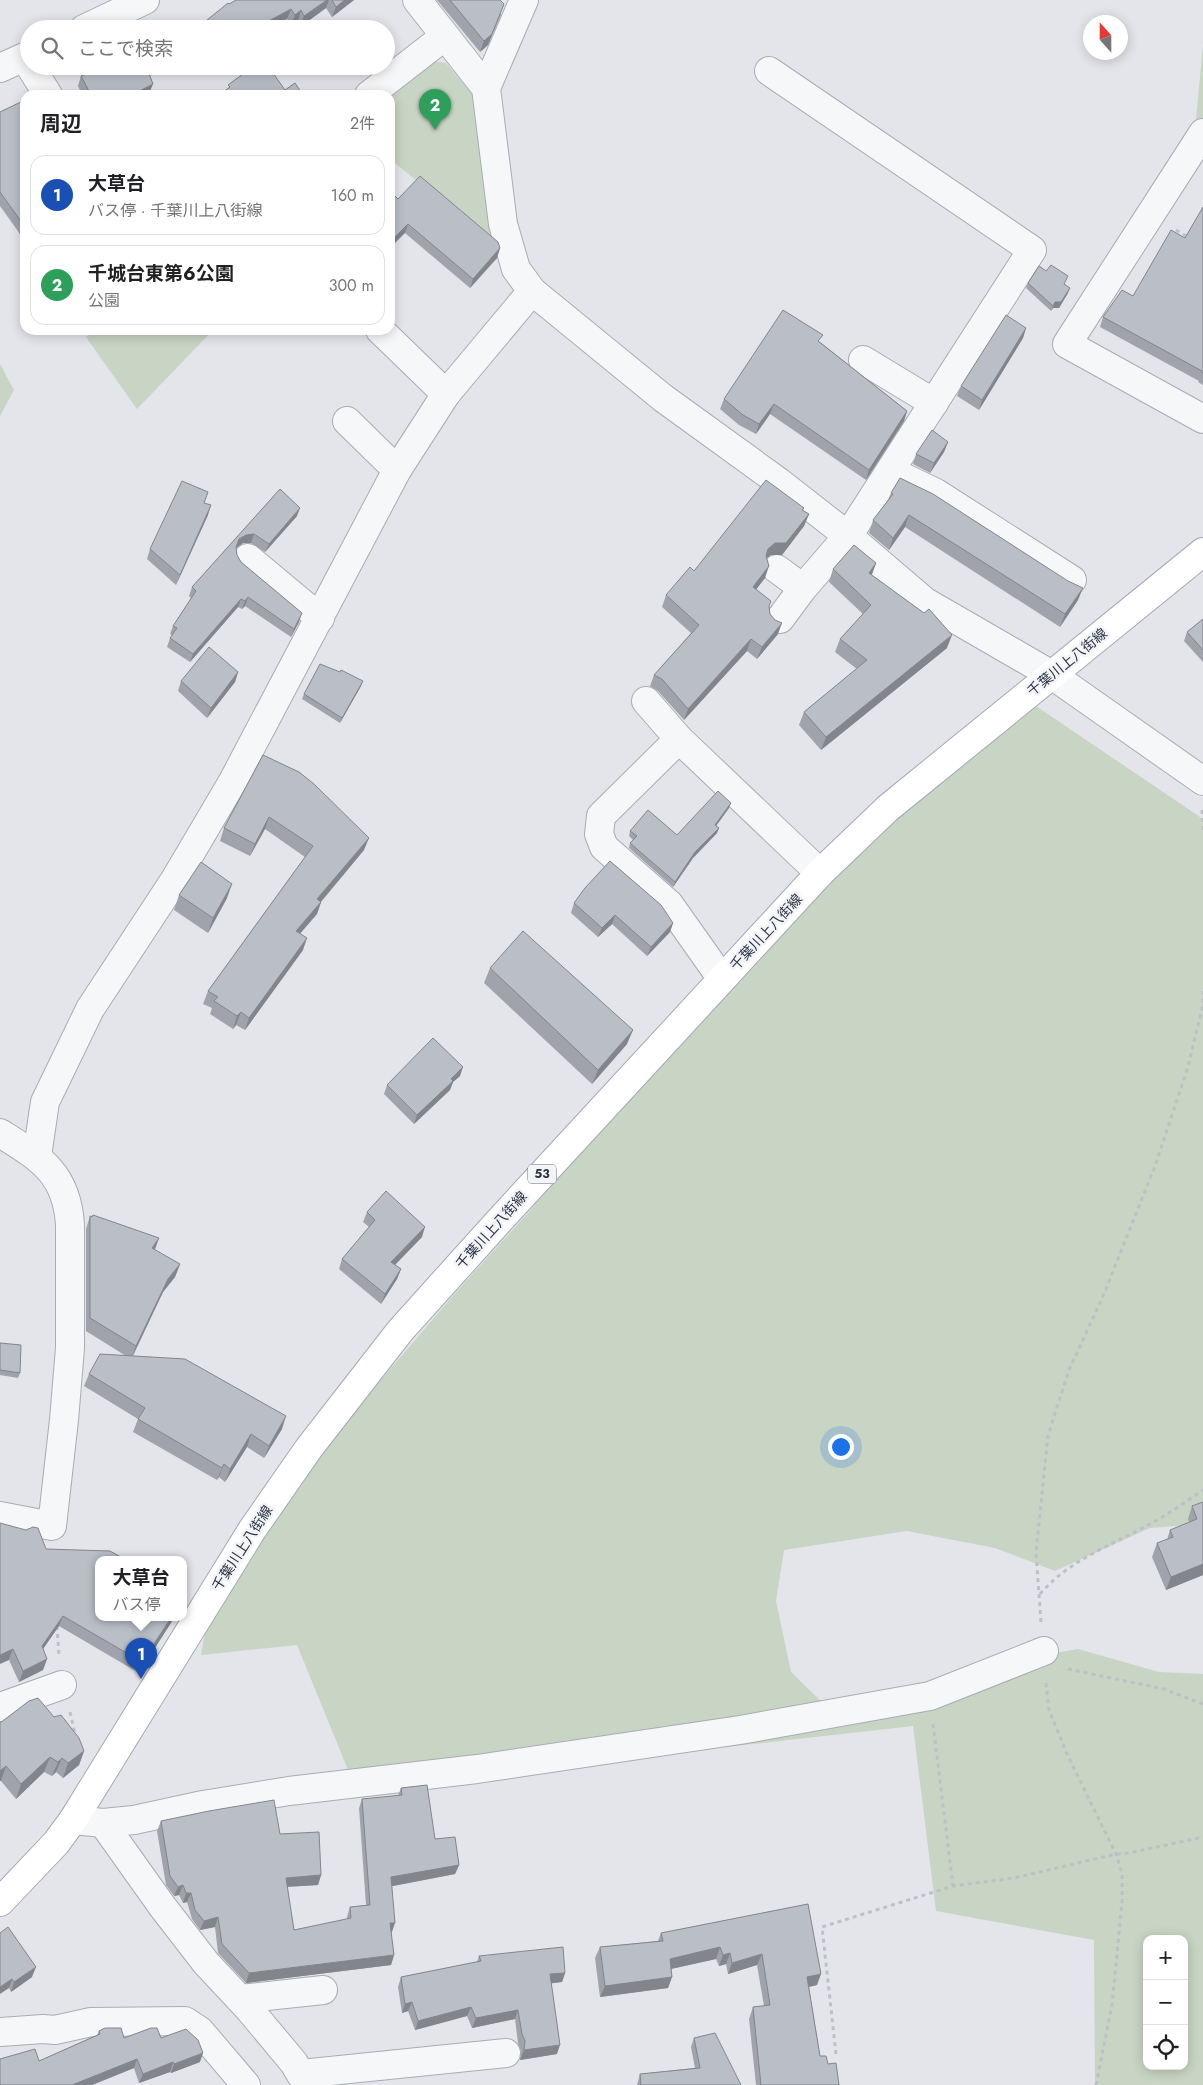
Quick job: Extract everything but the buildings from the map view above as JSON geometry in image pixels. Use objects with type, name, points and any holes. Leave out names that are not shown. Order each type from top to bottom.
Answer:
[{"type":"main road","name":"千葉川上八街線","points":[[0,1902],[56,1843],[252,1530],[308,1448],[400,1331],[820,872],[888,808],[1203,552]]},
{"type":"street","points":[[103,20],[145,0]]},
{"type":"street","points":[[417,0],[486,88],[503,224],[516,269],[532,291],[663,398],[779,482],[848,536],[924,601],[1052,675],[1203,781]]},
{"type":"street","points":[[486,88],[524,0]]},
{"type":"street","points":[[376,90],[446,36]]},
{"type":"street","points":[[769,71],[1032,250],[848,536],[803,588],[780,619]]},
{"type":"street","points":[[32,75],[44,90]]},
{"type":"street","points":[[1202,136],[1067,344],[1203,419]]},
{"type":"street","points":[[37,1156],[45,1102],[90,1009],[184,865],[233,782],[397,470],[446,394],[532,291]]},
{"type":"street","points":[[385,335],[446,394]]},
{"type":"street","points":[[863,360],[934,403]]},
{"type":"street","points":[[347,421],[397,470]]},
{"type":"street","points":[[890,471],[936,493],[1072,580]]},
{"type":"street","points":[[248,558],[320,618]]},
{"type":"street","points":[[777,569],[803,588]]},
{"type":"street","points":[[646,701],[679,739],[820,872]]},
{"type":"street","points":[[679,739],[601,816],[599,834],[604,848],[669,904],[722,978]]},
{"type":"street","points":[[0,1133],[37,1156],[58,1177],[69,1210],[70,1348],[52,1526],[0,1516]]},
{"type":"street","points":[[72,1820],[103,1823],[134,1820],[203,1805],[289,1791],[477,1769],[740,1730],[930,1696],[1044,1658]]},
{"type":"street","points":[[0,1707],[62,1685]]},
{"type":"street","points":[[103,1823],[162,1906],[206,1963],[240,1999],[294,2063],[304,2079],[506,2053]]},
{"type":"street","points":[[240,1999],[323,1990]]},
{"type":"street","points":[[0,2032],[55,2030],[91,2022],[186,2022],[200,2031],[246,2085]]},
{"type":"path","points":[[1096,2085],[1112,2005],[1122,1902],[1122,1872],[1116,1854],[1067,1754],[1049,1710],[1036,1553],[1048,1435],[1069,1370],[1104,1294],[1155,1166],[1187,1070],[1202,1009],[1203,991]]},
{"type":"path","points":[[1039,1594],[1072,1565],[1151,1524],[1203,1490]]},
{"type":"path","points":[[1044,1658],[1164,1689],[1203,1704]]},
{"type":"path","points":[[930,1696],[953,1886]]},
{"type":"path","points":[[836,2054],[822,1927],[953,1886],[1014,1878],[1116,1854],[1129,1853],[1203,1837]]},
{"type":"green space","points":[[1203,45],[1203,119],[1195,130]]},
{"type":"green space","points":[[432,61],[446,63],[477,100],[495,245],[395,163],[395,91]]},
{"type":"green space","points":[[88,335],[208,335],[137,409],[86,337]]},
{"type":"green space","points":[[0,364],[14,390],[0,416]]},
{"type":"green space","points":[[1033,704],[1203,819],[1203,1524],[1150,1528],[1055,1571],[995,1548],[907,1531],[784,1550],[776,1601],[791,1672],[831,1711],[1009,1661],[1078,1649],[1159,1672],[1203,1674],[1203,2085],[1095,2085],[1094,1940],[936,1911],[913,1726],[521,1770],[353,1782],[297,1645],[201,1655],[208,1615],[330,1439],[669,1050],[754,967],[869,838]]},
{"type":"place","name":"千城台東第6公園","points":[[435,130]]},
{"type":"place","name":"大草台","points":[[141,1679]]}]
